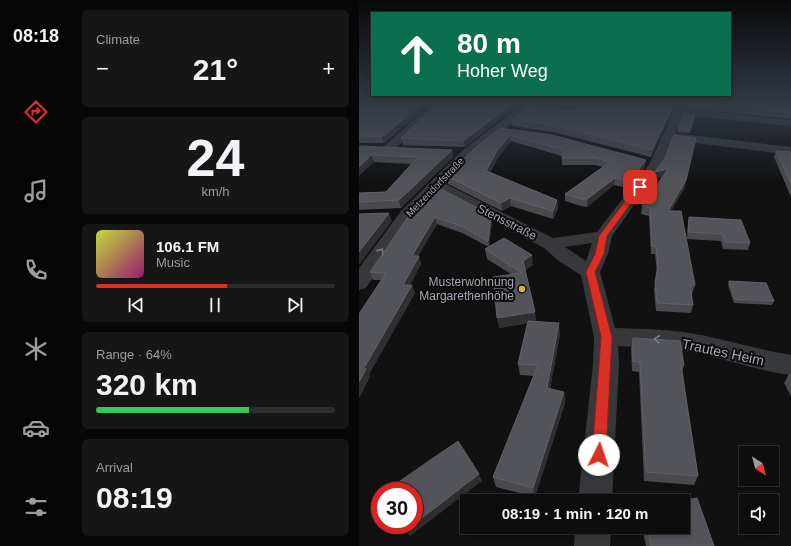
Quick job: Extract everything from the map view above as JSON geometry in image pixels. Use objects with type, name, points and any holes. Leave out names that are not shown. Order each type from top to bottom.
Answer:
[{"type":"street","points":[[388,149],[410,129]]},
{"type":"street","name":"Metzendorfstraße","points":[[359,283],[407,214],[468,153],[495,129]]},
{"type":"street","points":[[500,129],[518,132]]},
{"type":"street","points":[[596,494],[606,364],[606,337],[590,272],[599,254],[603,236],[656,164],[671,129]]},
{"type":"street","points":[[668,136],[791,151]]},
{"type":"street","points":[[372,148],[402,150]]},
{"type":"street","points":[[453,152],[468,153]]},
{"type":"street","points":[[642,160],[656,164]]},
{"type":"street","name":"Stensstraße","points":[[437,185],[550,244],[567,258],[590,272]]},
{"type":"street","name":"Stensstraße","points":[[422,200],[464,200]]},
{"type":"street","points":[[387,215],[407,214]]},
{"type":"street","name":"Stensstraße","points":[[550,244],[603,236]]},
{"type":"street","name":"Trautes Heim","points":[[606,337],[647,338],[700,344],[764,361],[791,365]]},
{"type":"street","points":[[592,546],[593,534]]},
{"type":"building","points":[[359,129],[391,129],[382,137],[359,136]]},
{"type":"building","points":[[410,129],[478,129],[463,141],[401,138]]},
{"type":"building","points":[[498,129],[511,129],[552,135],[646,160],[632,178],[623,180],[615,178],[587,199],[581,199],[565,194],[610,162],[595,158],[562,158],[564,150],[510,135],[497,151],[486,171],[557,200],[553,211],[510,198],[501,203],[447,176],[473,150]]},
{"type":"building","points":[[572,129],[662,129],[652,150]]},
{"type":"building","points":[[674,135],[696,138],[686,180],[668,211],[681,211],[695,285],[690,285],[693,305],[657,303],[655,282],[658,266],[656,246],[652,246],[650,208],[642,206],[668,169],[655,172],[665,158]]},
{"type":"building","points":[[359,146],[452,150],[399,200],[359,202],[359,193],[386,192],[418,157],[371,155],[359,167]]},
{"type":"building","points":[[776,151],[791,152],[791,183]]},
{"type":"building","points":[[437,187],[491,215],[488,241],[461,226],[435,217],[412,256],[419,256],[403,285],[412,285],[364,368],[366,369],[359,382],[359,314],[386,273],[370,272],[412,211]]},
{"type":"building","points":[[389,213],[359,252],[359,214]]},
{"type":"building","points":[[689,217],[741,220],[750,243],[725,242],[723,234],[688,232]]},
{"type":"building","points":[[504,238],[532,255],[523,261],[535,312],[497,318],[493,277],[522,273],[485,249]]},
{"type":"building","points":[[729,281],[766,283],[774,301],[735,299]]},
{"type":"building","points":[[528,321],[559,323],[547,388],[564,392],[533,488],[493,477],[538,365],[518,364]]},
{"type":"building","points":[[633,338],[680,341],[684,365],[681,365],[698,476],[646,472],[640,362],[633,361]]},
{"type":"building","points":[[458,441],[479,474],[423,517],[423,482],[399,482]]},
{"type":"building","points":[[697,498],[714,546],[651,546],[648,534],[690,534],[690,499]]},
{"type":"place","name":"Musterwohnung Margarethenhöhe","points":[[522,289]]},
{"type":"route","points":[[599,455],[606,364],[606,337],[590,272],[599,254],[603,236],[640,187]]}]
